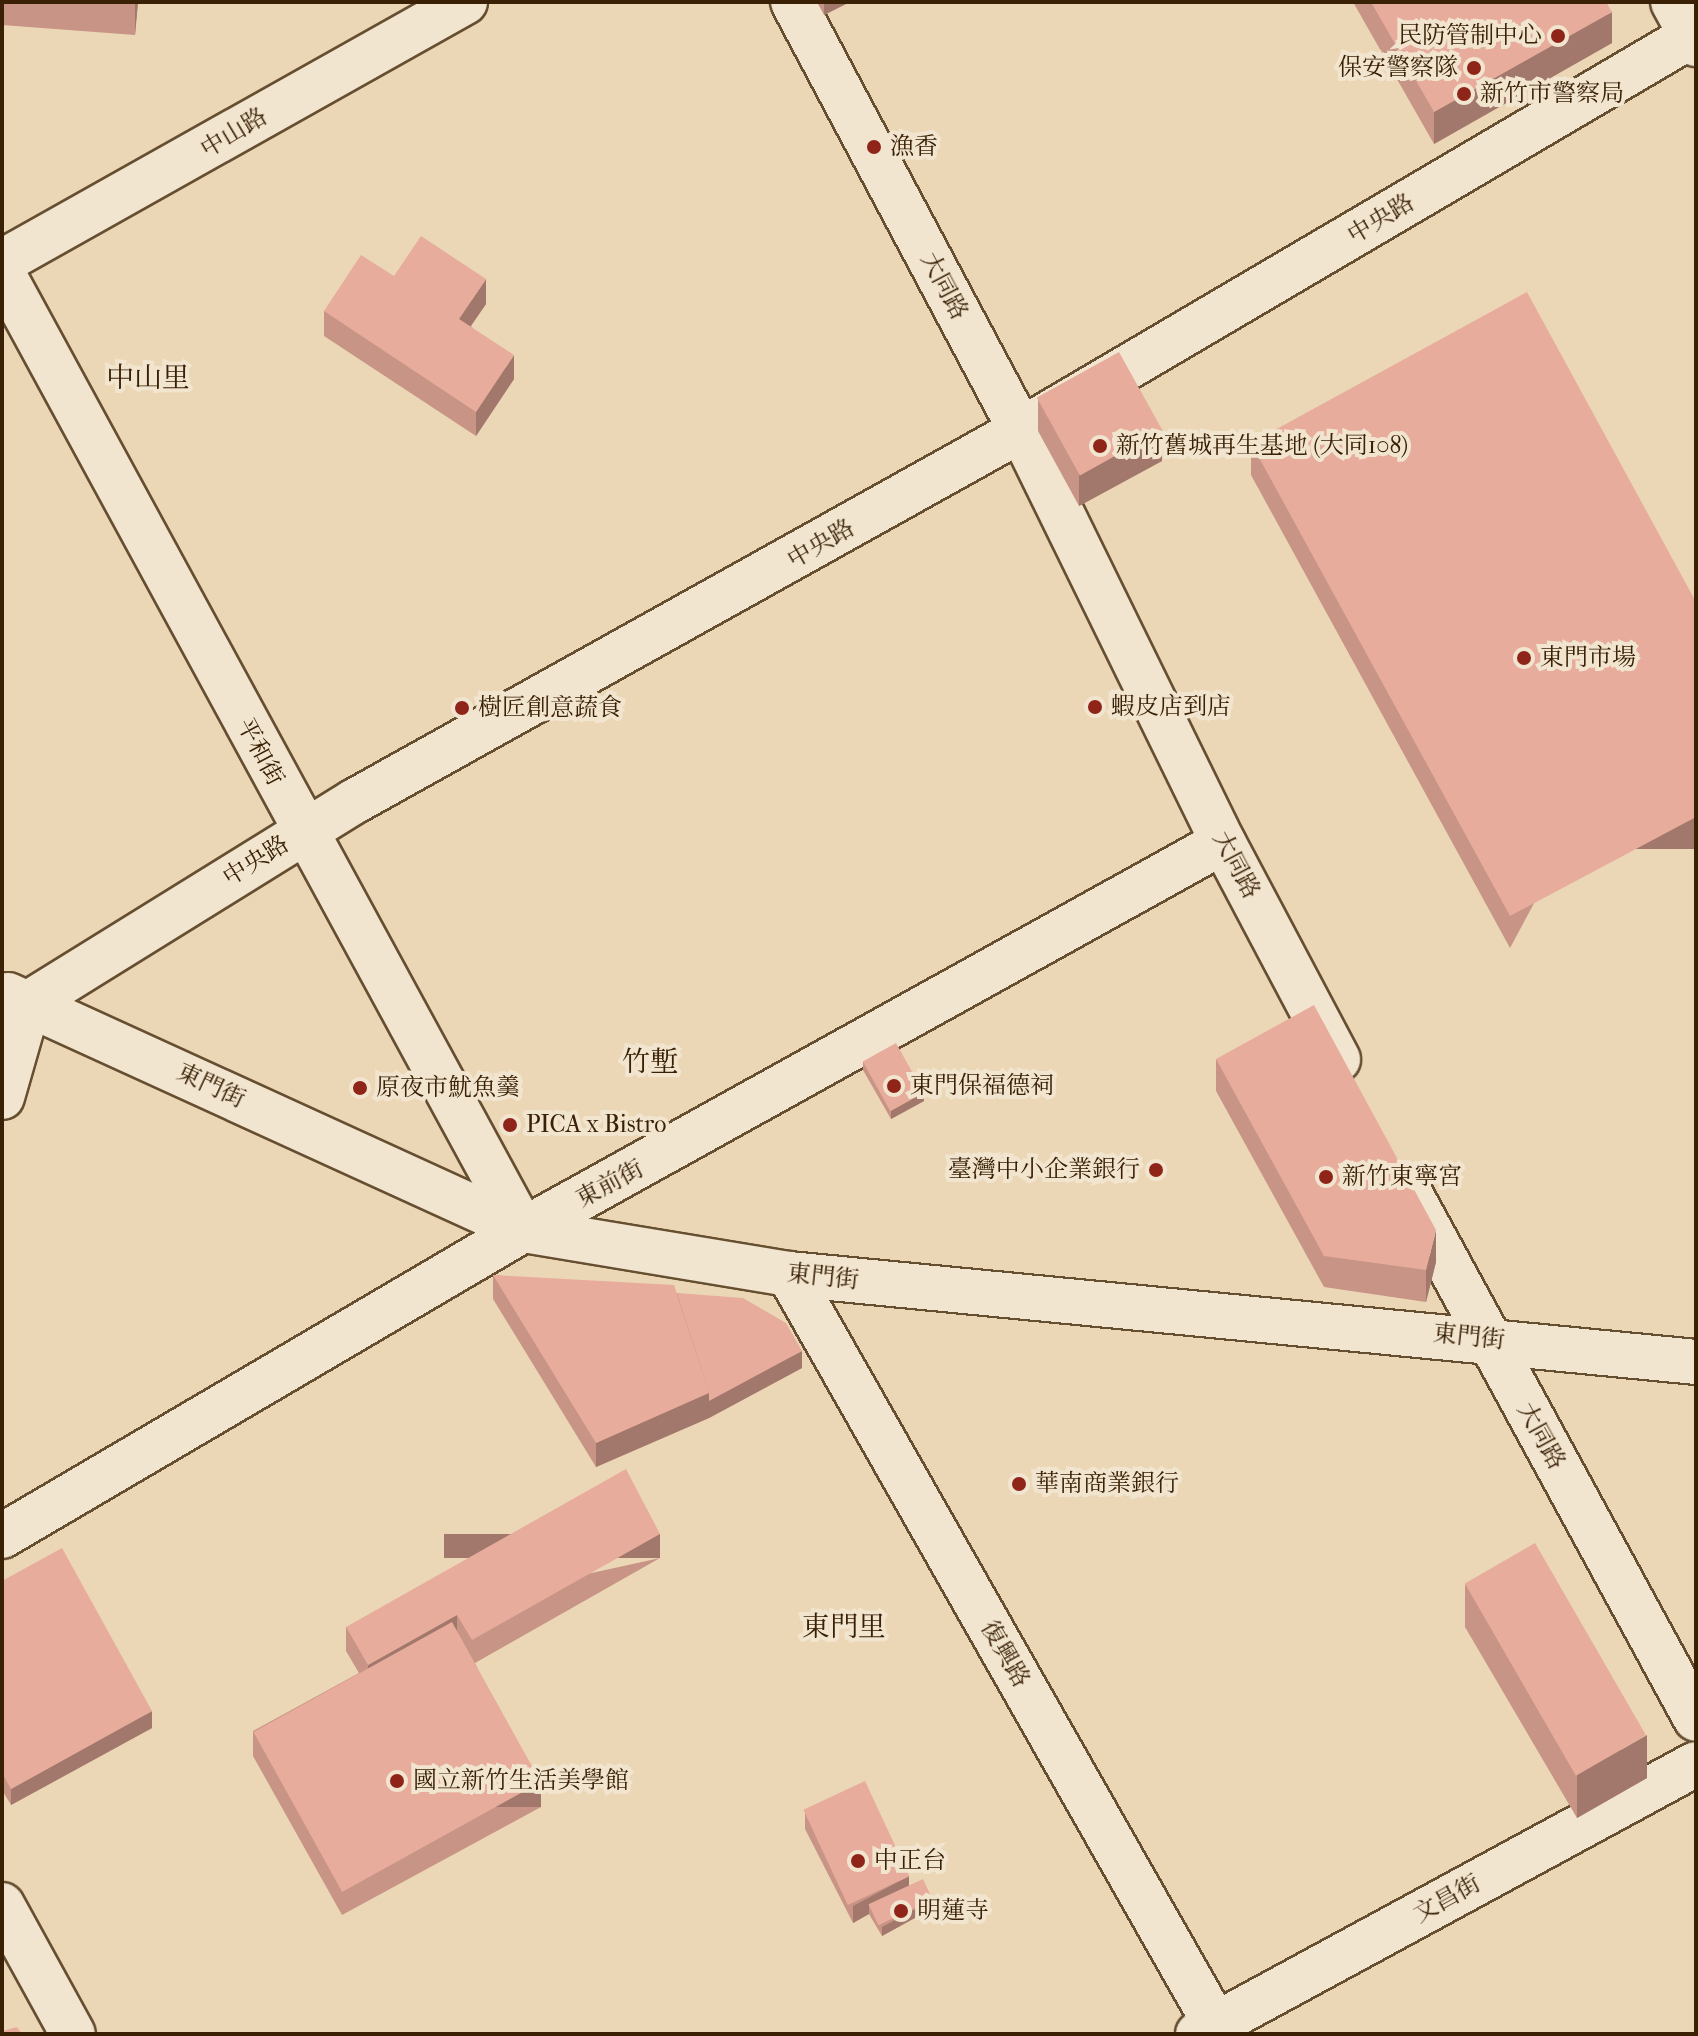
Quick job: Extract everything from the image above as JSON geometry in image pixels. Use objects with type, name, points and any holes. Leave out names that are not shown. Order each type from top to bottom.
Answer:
[{"type":"street","name":"中山路","points":[[2,262],[465,2]]},
{"type":"street","name":"大同路","points":[[793,2],[1021,430],[1223,842],[1354,1089]]},
{"type":"street","name":"中央路","points":[[16,998],[303,832],[1021,430],[1689,29]]},
{"type":"street","name":"平和街","points":[[2,272],[303,832],[523,1230]]},
{"type":"street","name":"東前街","points":[[2,1536],[523,1230],[1223,842]]},
{"type":"street","points":[[2,1097],[16,998]]},
{"type":"street","name":"東門街","points":[[16,998],[523,1230],[789,1274],[1487,1339],[1696,1362]]},
{"type":"street","name":"大同路","points":[[1391,1158],[1696,1719]]},
{"type":"street","name":"復興路","points":[[789,1274],[1212,2031]]},
{"type":"street","name":"文昌街","points":[[1212,2031],[1696,1764]]},
{"type":"street","points":[[2,1905],[73,2034]]},
{"type":"building","name":"新竹市警察局","points":[[1371,2],[1606,2],[1612,12],[1434,112]]},
{"type":"building","points":[[421,236],[486,279],[459,319],[514,355],[476,412],[324,311],[361,255],[394,276]]},
{"type":"building","name":"東門市場","points":[[1527,292],[1696,602],[1696,817],[1510,916],[1251,443]]},
{"type":"building","points":[[1119,352],[1162,430],[1080,475],[1037,398]]},
{"type":"building","name":"新竹東寧宮","points":[[1314,1005],[1436,1230],[1426,1270],[1324,1256],[1216,1059]]},
{"type":"building","name":"東門保福德祠","points":[[896,1043],[924,1093],[890,1111],[863,1061]]},
{"type":"building","points":[[493,1275],[674,1285],[709,1393],[596,1443]]},
{"type":"building","points":[[677,1293],[743,1298],[786,1323],[802,1351],[709,1401]]},
{"type":"building","points":[[626,1469],[660,1534],[472,1640],[457,1615],[368,1665],[346,1627]]},
{"type":"building","points":[[1535,1543],[1646,1735],[1576,1776],[1465,1584]]},
{"type":"building","points":[[62,1548],[152,1711],[11,1789],[2,1773],[2,1581]]},
{"type":"building","name":"國立新竹生活美學館","points":[[452,1622],[541,1782],[342,1892],[253,1732]]},
{"type":"building","name":"中正台","points":[[865,1781],[909,1876],[848,1905],[803,1810]]},
{"type":"building","points":[[923,1879],[933,1900],[878,1925],[869,1904]]},
{"type":"building","points":[[17,2027],[22,2034],[2,2034],[2,2031]]},
{"type":"place","name":"民防管制中心","points":[[1558,36]]},
{"type":"place","name":"保安警察隊","points":[[1474,68]]},
{"type":"place","name":"新竹市警察局","points":[[1464,94]]},
{"type":"place","name":"漁香","points":[[874,147]]},
{"type":"place","name":"新竹舊城再生基地 (大同108)","points":[[1100,446]]},
{"type":"place","name":"東門市場","points":[[1524,658]]},
{"type":"place","name":"蝦皮店到店","points":[[1095,707]]},
{"type":"place","name":"樹匠創意蔬食","points":[[462,708]]},
{"type":"place","name":"東門保福德祠","points":[[894,1086]]},
{"type":"place","name":"原夜市魷魚羹","points":[[360,1088]]},
{"type":"place","name":"PICA x Bistro","points":[[510,1125]]},
{"type":"place","name":"臺灣中小企業銀行","points":[[1156,1170]]},
{"type":"place","name":"新竹東寧宮","points":[[1326,1177]]},
{"type":"place","name":"華南商業銀行","points":[[1019,1484]]},
{"type":"place","name":"國立新竹生活美學館","points":[[397,1781]]},
{"type":"place","name":"中正台","points":[[858,1861]]},
{"type":"place","name":"明蓮寺","points":[[901,1911]]},
{"type":"district","name":"中山里","points":[[148,378]]},
{"type":"district","name":"竹塹","points":[[650,1062]]},
{"type":"district","name":"東門里","points":[[844,1627]]}]
